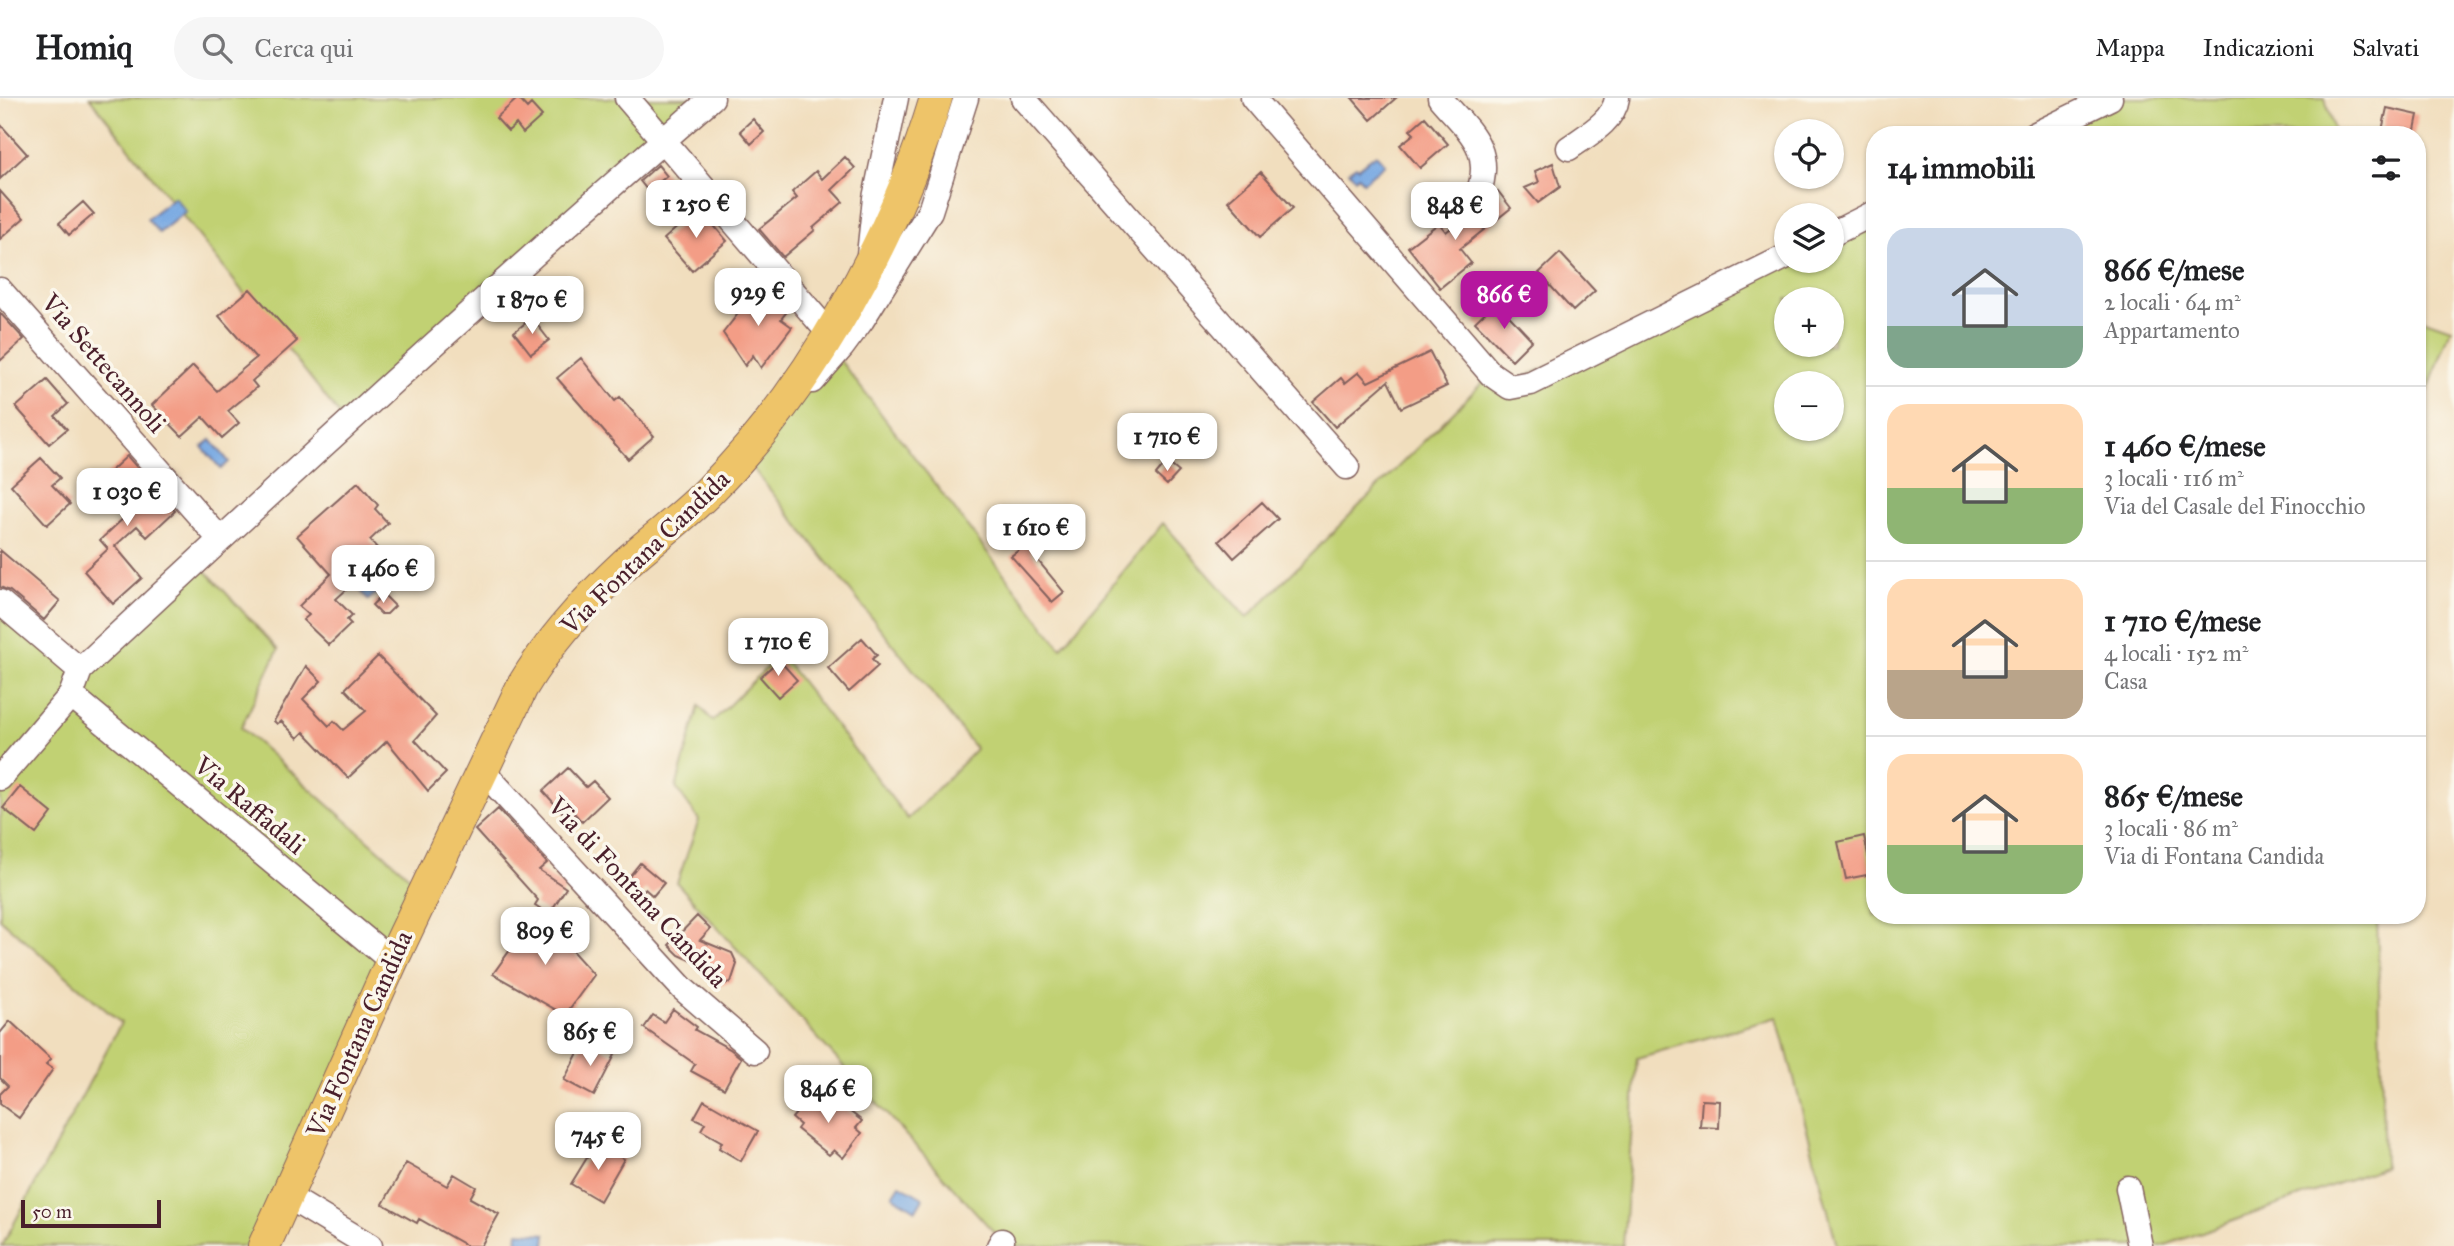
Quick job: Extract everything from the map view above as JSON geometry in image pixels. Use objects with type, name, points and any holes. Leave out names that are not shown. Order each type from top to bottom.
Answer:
[{"type":"main road","name":"Via Fontana Candida","points":[[264,1246],[391,961],[522,687],[546,650],[569,622],[628,561],[714,487],[759,438],[787,402],[868,266],[916,157],[936,98]]},
{"type":"street","points":[[627,98],[829,333]]},
{"type":"street","points":[[0,778],[71,695],[80,670],[518,267],[712,98]]},
{"type":"street","points":[[868,266],[875,198],[896,98]]},
{"type":"street","points":[[787,402],[813,380],[853,334],[927,217],[966,98]]},
{"type":"street","points":[[1023,98],[1347,467]]},
{"type":"street","points":[[1252,98],[1491,374],[1510,387],[1531,383],[1774,262]]},
{"type":"street","points":[[1440,98],[1481,149],[1484,172],[1478,194]]},
{"type":"street","points":[[1569,148],[1606,120],[1613,111],[1617,98]]},
{"type":"street","points":[[2052,126],[2110,98]]},
{"type":"street","points":[[1844,228],[1866,217]]},
{"type":"street","name":"Via Settecannoli","points":[[0,290],[220,539]]},
{"type":"street","points":[[0,602],[80,670]]},
{"type":"street","name":"Via Raffadali","points":[[71,695],[391,961]]},
{"type":"street","name":"Via di Fontana Candida","points":[[482,770],[683,989],[755,1051]]},
{"type":"street","points":[[2128,1188],[2140,1246]]},
{"type":"street","points":[[287,1196],[370,1246]]},
{"type":"green space","points":[[90,98],[712,98],[346,423]]},
{"type":"green space","points":[[2110,98],[2325,98],[2333,126],[2052,126]]},
{"type":"green space","points":[[1866,217],[1866,924],[2377,924],[2384,1167],[2163,1246],[1837,1246],[1778,1017],[1637,1058],[1623,1246],[999,1246],[1002,1241],[677,883],[699,820],[676,788],[699,706],[713,721],[780,654],[908,819],[976,749],[743,456],[825,341],[1061,648],[1163,523],[1247,618],[1491,374],[1506,385],[1774,267],[1774,273],[1844,273],[1844,228]]},
{"type":"green space","points":[[2426,320],[2451,329],[2426,397]]},
{"type":"green space","points":[[197,561],[278,650],[241,728],[425,890],[264,1246],[2,1246],[121,1023],[0,919],[0,602],[80,669]]},
{"type":"water","points":[[1376,154],[1385,164],[1363,182],[1358,176],[1355,179],[1349,171],[1356,166],[1358,168]]},
{"type":"water","points":[[174,197],[186,211],[159,233],[147,219]]},
{"type":"water","points":[[211,440],[229,462],[221,469],[202,447]]},
{"type":"water","points":[[396,553],[408,566],[368,600],[357,586]]},
{"type":"water","points":[[900,1185],[923,1198],[916,1210],[893,1196]]},
{"type":"water","points":[[518,1232],[546,1234],[545,1246],[517,1246]]},
{"type":"building","points":[[518,98],[527,108],[531,104],[542,116],[523,133],[516,124],[508,131],[496,118]]},
{"type":"building","points":[[1352,98],[1396,98],[1371,120]]},
{"type":"building","points":[[2387,108],[2418,115],[2416,126],[2383,126]]},
{"type":"building","points":[[1425,117],[1448,144],[1420,168],[1400,145],[1414,134],[1410,130]]},
{"type":"building","points":[[753,119],[764,132],[751,144],[740,131]]},
{"type":"building","points":[[0,124],[27,154],[0,179]]},
{"type":"building","points":[[845,157],[855,168],[832,190],[843,202],[783,257],[759,229],[797,198],[792,192],[816,171],[822,179]]},
{"type":"building","points":[[1553,163],[1560,187],[1538,203],[1525,188],[1539,182],[1535,171]]},
{"type":"building","points":[[658,165],[667,176],[648,191],[640,181]]},
{"type":"building","points":[[1261,172],[1293,208],[1260,237],[1228,201]]},
{"type":"building","points":[[0,191],[24,218],[0,239]]},
{"type":"building","points":[[1498,191],[1511,208],[1460,249],[1471,263],[1440,288],[1408,247],[1439,223],[1446,232],[1476,208],[1488,205]]},
{"type":"building","points":[[83,202],[94,214],[69,235],[59,223]]},
{"type":"building","points":[[699,208],[727,241],[692,271],[664,239]]},
{"type":"building","points":[[1560,253],[1595,291],[1573,311],[1539,273]]},
{"type":"building","points":[[250,289],[297,341],[252,381],[257,387],[228,411],[239,423],[222,438],[203,417],[182,436],[152,405],[193,366],[217,391],[256,358],[219,316]]},
{"type":"building","points":[[771,289],[789,309],[781,319],[792,327],[761,368],[753,355],[745,366],[723,333],[755,292],[764,299]]},
{"type":"building","points":[[1496,302],[1532,340],[1512,360],[1475,322]]},
{"type":"building","points":[[0,313],[24,339],[0,361]]},
{"type":"building","points":[[532,318],[549,340],[531,354],[514,332]]},
{"type":"building","points":[[1430,352],[1447,386],[1401,408],[1388,381],[1335,427],[1313,402],[1341,378],[1345,383],[1359,372],[1368,382]]},
{"type":"building","points":[[581,358],[615,401],[620,397],[654,436],[628,459],[557,378]]},
{"type":"building","points":[[47,380],[68,404],[55,416],[67,429],[49,444],[16,407]]},
{"type":"building","points":[[127,456],[175,511],[147,537],[137,526],[115,546],[142,578],[113,604],[84,571],[108,549],[100,540],[127,515],[121,509],[125,505],[101,480]]},
{"type":"building","points":[[41,458],[60,478],[52,485],[70,504],[47,525],[11,485]]},
{"type":"building","points":[[1167,462],[1179,472],[1167,485],[1156,475]]},
{"type":"building","points":[[358,482],[378,505],[375,509],[388,523],[370,540],[384,556],[336,599],[352,615],[347,620],[351,624],[329,645],[303,620],[309,615],[299,606],[331,574],[297,536]]},
{"type":"building","points":[[1262,502],[1278,519],[1234,558],[1219,541]]},
{"type":"building","points":[[1040,525],[1049,536],[1030,551],[1064,592],[1052,602],[1011,556],[1019,550],[1015,545]]},
{"type":"building","points":[[0,550],[60,601],[44,620],[10,591],[0,587]]},
{"type":"building","points":[[383,594],[395,606],[387,614],[381,614],[372,605]]},
{"type":"building","points":[[862,638],[877,655],[872,659],[878,666],[849,692],[828,668]]},
{"type":"building","points":[[378,656],[436,716],[415,740],[446,773],[428,791],[387,741],[348,778],[304,732],[298,738],[281,721],[277,724],[274,721],[306,666],[321,681],[303,699],[329,726],[334,721],[343,730],[366,711],[345,689]]},
{"type":"building","points":[[779,660],[797,680],[778,697],[760,677]]},
{"type":"building","points":[[568,768],[586,787],[593,781],[608,797],[582,822],[569,807],[563,813],[543,791]]},
{"type":"building","points":[[20,787],[52,813],[36,834],[3,808]]},
{"type":"building","points":[[498,809],[547,863],[539,870],[566,888],[549,914],[535,905],[538,900],[475,830]]},
{"type":"building","points":[[1864,836],[1866,875],[1846,879],[1838,842]]},
{"type":"building","points":[[640,863],[664,883],[653,896],[645,889],[635,901],[620,888]]},
{"type":"building","points":[[537,912],[594,975],[565,1015],[493,974]]},
{"type":"building","points":[[697,916],[710,929],[700,940],[732,953],[737,964],[731,982],[722,985],[706,978],[710,969],[679,955],[669,945]]},
{"type":"building","points":[[673,1009],[697,1027],[695,1030],[741,1058],[724,1089],[691,1071],[695,1064],[644,1028],[653,1015],[664,1022]]},
{"type":"building","points":[[10,1021],[51,1059],[46,1064],[53,1069],[19,1118],[0,1104],[0,1094],[8,1086],[0,1078],[0,1033]]},
{"type":"building","points":[[585,1039],[615,1055],[594,1096],[564,1080]]},
{"type":"building","points":[[825,1092],[862,1121],[856,1128],[862,1133],[843,1158],[834,1150],[829,1155],[797,1129],[800,1125],[792,1118],[811,1095],[818,1101]]},
{"type":"building","points":[[704,1100],[758,1131],[741,1161],[719,1148],[722,1142],[701,1130],[705,1123],[694,1118]]},
{"type":"building","points":[[1702,1100],[1720,1101],[1719,1128],[1700,1127]]},
{"type":"building","points":[[596,1143],[624,1159],[600,1201],[571,1184]]},
{"type":"building","points":[[406,1163],[447,1186],[454,1174],[476,1187],[470,1198],[499,1214],[481,1246],[467,1246],[419,1219],[417,1223],[383,1204]]}]
